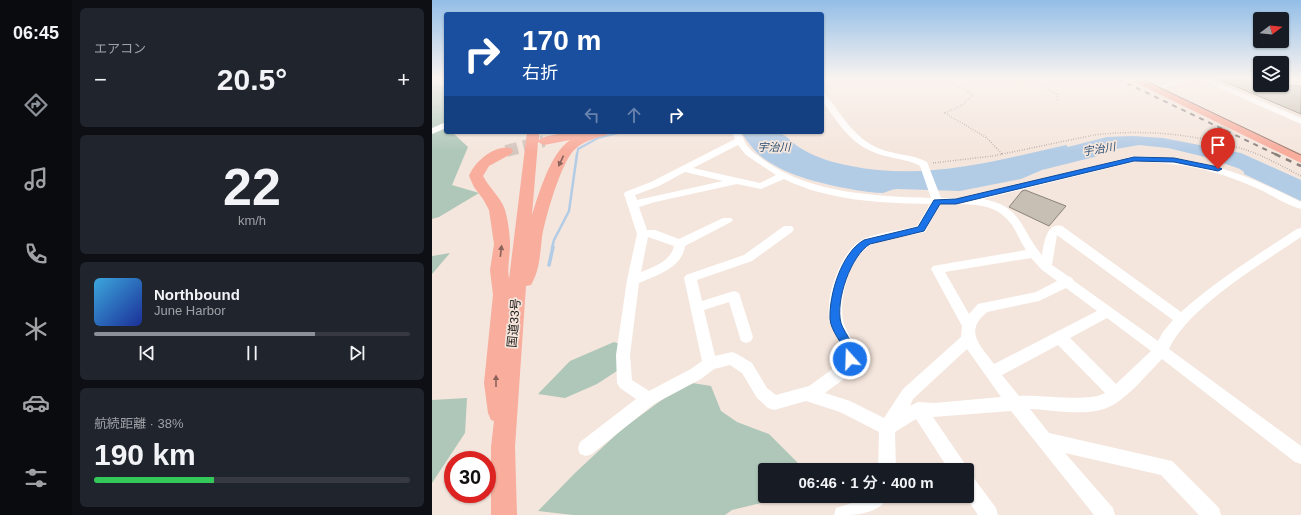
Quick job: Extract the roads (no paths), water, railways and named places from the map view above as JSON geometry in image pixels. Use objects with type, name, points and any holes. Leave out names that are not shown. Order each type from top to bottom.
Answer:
[{"type":"highway","points":[[1184,103],[1301,159]]},
{"type":"highway","points":[[539,137],[572,134]]},
{"type":"highway","points":[[517,300],[531,267],[535,232],[542,208],[563,157],[568,149],[574,144],[582,139],[597,134]]},
{"type":"highway","name":"国道33号","points":[[504,515],[503,447],[522,233],[539,137]]},
{"type":"highway","points":[[503,447],[495,383],[502,294],[499,270],[502,244],[497,210],[490,197],[481,187],[476,176],[481,166],[488,160],[506,151]]},
{"type":"street","points":[[586,448],[648,399],[696,374],[710,364],[732,358],[746,368],[762,393],[774,403],[814,392],[840,373],[848,365],[850,352],[842,338],[836,321],[836,300],[846,266],[867,242],[921,229],[936,199],[925,165],[913,158],[876,151],[859,142],[847,131],[828,103]]},
{"type":"street","points":[[1259,103],[1301,121]]},
{"type":"street","points":[[432,131],[444,126]]},
{"type":"street","points":[[648,399],[625,383],[623,355],[633,280],[643,234],[629,194],[655,184],[684,169],[738,136],[744,148],[769,169],[783,176],[815,187],[840,193],[879,198],[936,199],[956,202],[973,200],[988,203],[1008,212],[1020,227],[1034,253],[1046,267],[1068,281],[1108,312],[1173,358],[1301,456]]},
{"type":"street","points":[[956,202],[1134,159],[1148,159],[1174,160],[1224,171],[1258,184],[1301,206]]},
{"type":"street","points":[[684,169],[761,186],[783,176]]},
{"type":"street","points":[[633,206],[652,199],[735,181]]},
{"type":"street","points":[[643,234],[651,233],[680,244],[727,220]]},
{"type":"street","points":[[710,364],[688,274],[748,258],[788,229]]},
{"type":"street","points":[[1046,267],[1052,234],[1058,229],[1181,319]]},
{"type":"street","points":[[887,428],[918,409],[934,410],[1030,402],[1089,405],[1102,403],[1116,394],[1161,350],[1162,343],[1181,319],[1218,289],[1301,232]]},
{"type":"street","points":[[633,280],[653,272],[671,262],[678,254],[680,244]]},
{"type":"street","points":[[1034,253],[937,269],[969,333],[992,373],[1044,440],[1106,515]]},
{"type":"street","points":[[886,463],[887,428],[908,394],[969,333],[977,313],[983,308],[1039,296],[1068,281]]},
{"type":"street","points":[[697,307],[734,296],[746,337]]},
{"type":"street","points":[[992,373],[1108,312]]},
{"type":"street","points":[[1059,337],[1116,394]]},
{"type":"street","points":[[805,394],[844,406],[887,428]]},
{"type":"street","points":[[918,409],[953,463]]},
{"type":"street","points":[[1044,440],[1166,467],[1212,515]]},
{"type":"street","points":[[974,493],[989,515]]},
{"type":"street","points":[[843,515],[877,505]]},
{"type":"water","name":"宇治川","points":[[742,134],[783,134],[799,147],[820,158],[832,162],[878,170],[905,171],[932,170],[986,163],[1066,145],[1068,147],[1107,137],[1133,136],[1163,138],[1241,153],[1301,180],[1301,201],[1244,174],[1244,172],[1240,169],[1209,158],[1168,148],[1139,145],[1110,150],[1094,157],[1042,170],[1021,179],[960,191],[897,189],[883,193],[855,190],[795,175],[773,165],[763,158],[751,146]]},
{"type":"waterway","points":[[577,155],[578,149],[598,138],[614,134]]},
{"type":"waterway","points":[[552,248],[554,240],[569,211],[577,154]]},
{"type":"waterway","points":[[549,265],[553,247]]},
{"type":"tunnel","points":[[506,151],[544,141]]},
{"type":"tram line","points":[[1192,103],[1301,155]]},
{"type":"railway","points":[[1168,103],[1277,155]]},
{"type":"railway","points":[[1275,154],[1301,166]]}]
